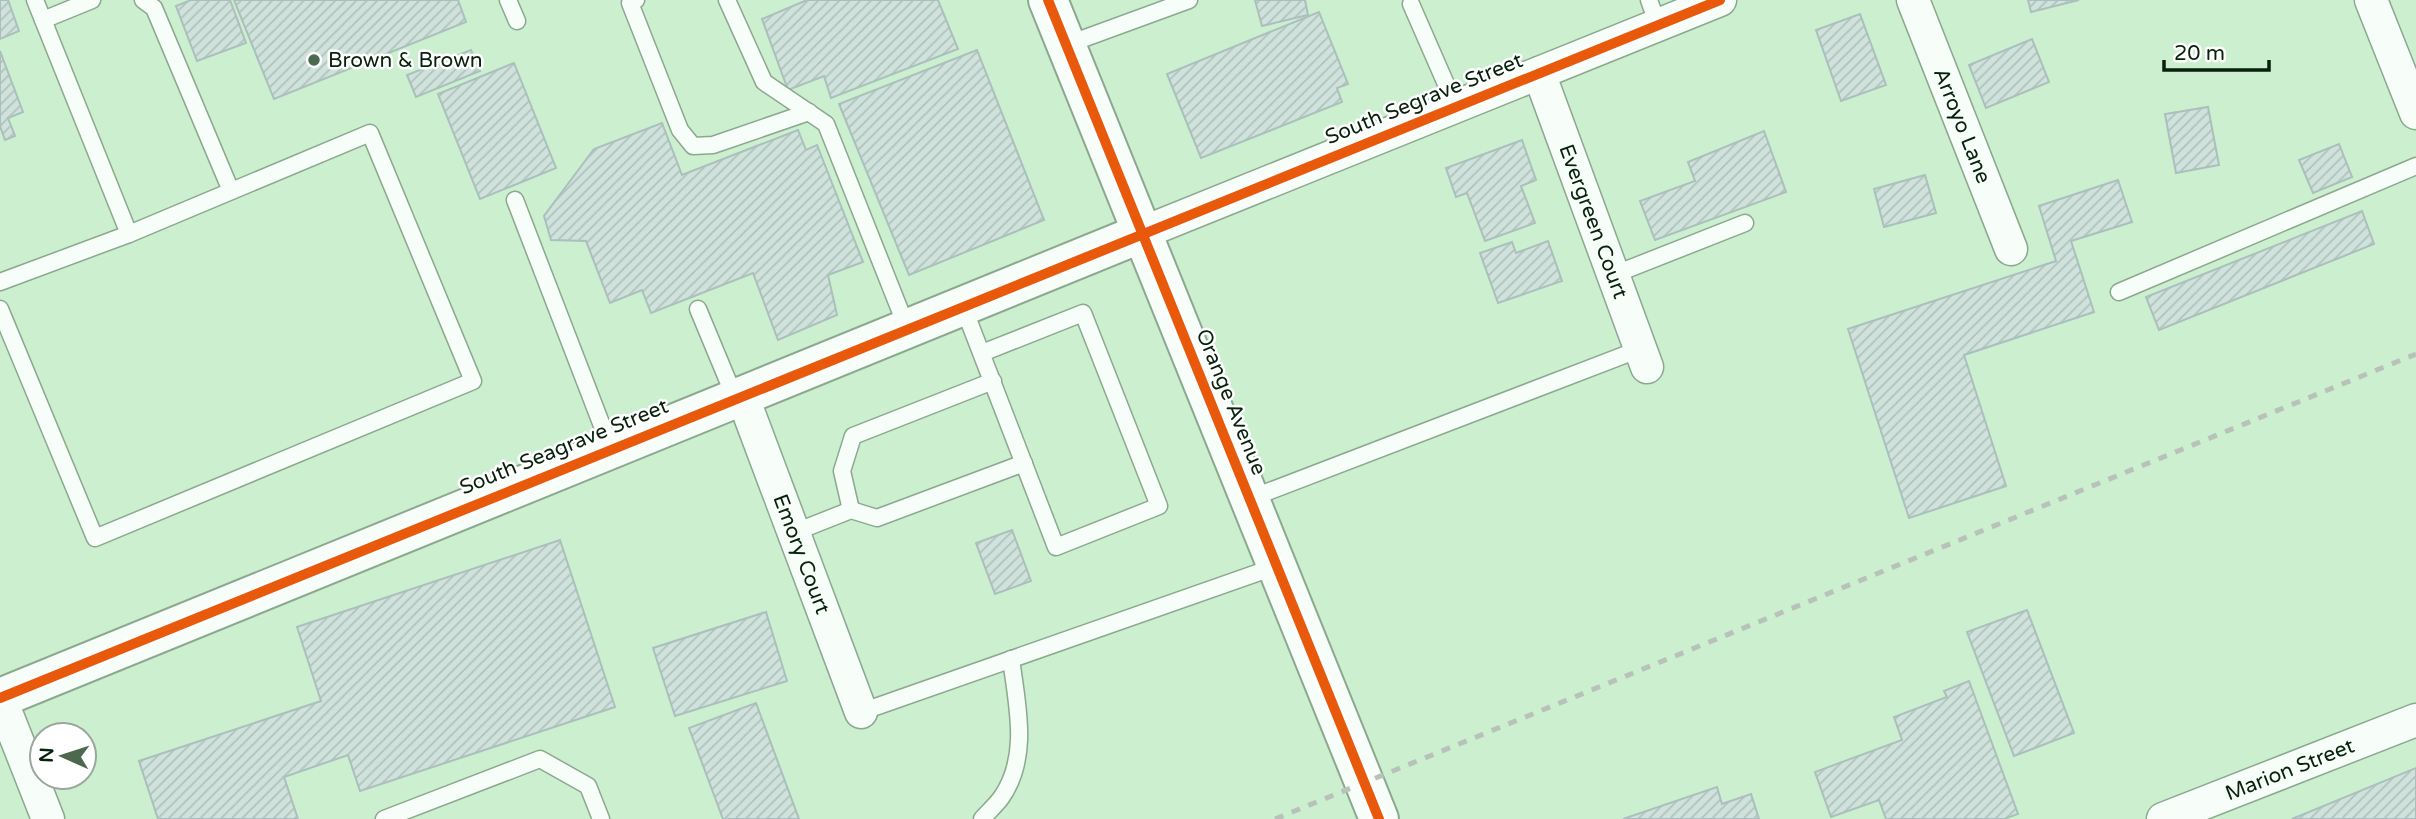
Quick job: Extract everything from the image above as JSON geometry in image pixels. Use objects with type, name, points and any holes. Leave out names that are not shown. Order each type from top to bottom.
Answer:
[{"type":"street","name":"Orange Avenue","points":[[1048,0],[1379,819]]},
{"type":"street","name":"South Segrave Street","points":[[1142,233],[1538,73],[1654,13],[1720,0]]},
{"type":"street","name":"Arroyo Lane","points":[[1913,0],[2011,249]]},
{"type":"street","points":[[2371,0],[2409,75],[2416,113]]},
{"type":"street","name":"Evergreen Court","points":[[1538,73],[1643,358]]},
{"type":"street","name":"South Seagrave Street","points":[[0,697],[1142,233]]},
{"type":"street","name":"Emory Court","points":[[738,397],[861,712]]},
{"type":"street","points":[[0,697],[48,819]]},
{"type":"street","name":"Marion Street","points":[[2163,819],[2416,720]]},
{"type":"lane","points":[[35,0],[129,234]]},
{"type":"lane","points":[[43,20],[92,0]]},
{"type":"lane","points":[[143,0],[154,8],[231,191]]},
{"type":"lane","points":[[508,0],[517,21]]},
{"type":"lane","points":[[727,0],[764,82],[826,124],[906,328]]},
{"type":"lane","points":[[1066,45],[1189,0]]},
{"type":"lane","points":[[632,1],[680,130],[693,146],[713,145],[809,112]]},
{"type":"lane","points":[[1411,4],[1456,107]]},
{"type":"lane","points":[[0,282],[129,234],[370,133],[473,381],[95,538],[0,309]]},
{"type":"lane","points":[[2119,292],[2416,166]]},
{"type":"lane","points":[[515,200],[611,449]]},
{"type":"lane","points":[[1613,275],[1745,223]]},
{"type":"lane","points":[[963,306],[1056,547],[1159,506],[1083,313],[982,353]]},
{"type":"lane","points":[[698,309],[738,397]]},
{"type":"lane","points":[[1250,499],[1643,358]]},
{"type":"lane","points":[[851,510],[842,471],[853,436],[993,381]]},
{"type":"lane","points":[[793,533],[851,510],[877,518],[1024,463]]},
{"type":"lane","points":[[861,712],[1277,566]]},
{"type":"lane","points":[[982,819],[1002,797],[1014,770],[1021,734],[1011,659]]},
{"type":"lane","points":[[384,819],[540,759],[588,786],[601,819]]},
{"type":"building","points":[[0,0],[8,0],[19,31],[0,39]]},
{"type":"building","points":[[191,0],[230,0],[246,43],[197,61],[176,6]]},
{"type":"building","name":"Brown & Brown","points":[[234,0],[458,0],[466,22],[274,99]]},
{"type":"building","points":[[807,0],[938,0],[958,49],[831,98],[824,76],[788,90],[762,19]]},
{"type":"building","points":[[1255,0],[1305,0],[1308,15],[1262,26]]},
{"type":"building","points":[[2028,0],[2079,0],[2031,12]]},
{"type":"building","points":[[1319,12],[1348,84],[1337,88],[1342,102],[1201,158],[1167,74]]},
{"type":"building","points":[[1860,14],[1886,85],[1841,101],[1816,30]]},
{"type":"building","points":[[2032,39],[2049,82],[1986,108],[1969,65]]},
{"type":"building","points":[[471,50],[480,71],[416,97],[407,75]]},
{"type":"building","points":[[977,50],[1044,220],[909,275],[839,104]]},
{"type":"building","points":[[0,51],[23,112],[8,118],[15,136],[5,140],[0,126]]},
{"type":"building","points":[[514,63],[556,168],[480,199],[438,94]]},
{"type":"building","points":[[2208,107],[2219,165],[2176,173],[2165,114]]},
{"type":"building","points":[[662,123],[682,175],[798,130],[806,150],[817,145],[863,262],[828,275],[837,315],[778,340],[753,273],[651,313],[642,290],[610,303],[586,241],[551,240],[544,216],[594,149]]},
{"type":"building","points":[[1764,131],[1786,192],[1655,240],[1640,201],[1695,181],[1688,162]]},
{"type":"building","points":[[1522,140],[1536,180],[1521,186],[1535,223],[1485,241],[1467,193],[1456,197],[1446,168]]},
{"type":"building","points":[[2339,144],[2352,177],[2313,193],[2299,160]]},
{"type":"building","points":[[1925,175],[1936,213],[1884,227],[1874,189]]},
{"type":"building","points":[[2118,180],[2132,222],[2071,241],[2094,312],[1964,355],[2006,486],[1909,518],[1848,329],[2056,261],[2039,206]]},
{"type":"building","points":[[2362,211],[2374,244],[2159,330],[2146,297]]},
{"type":"building","points":[[1548,241],[1562,281],[1498,303],[1480,253],[1512,242],[1516,253]]},
{"type":"building","points":[[1012,530],[1031,581],[995,594],[976,543]]},
{"type":"building","points":[[560,540],[615,707],[360,791],[348,755],[284,777],[298,819],[158,819],[139,761],[321,701],[297,627]]},
{"type":"building","points":[[2027,610],[2074,733],[2014,756],[1967,632]]},
{"type":"building","points":[[766,612],[787,681],[675,716],[653,648]]},
{"type":"building","points":[[1969,681],[2018,814],[2004,819],[1886,819],[1879,800],[1831,817],[1815,772],[1902,740],[1894,717],[1947,697],[1944,691]]},
{"type":"building","points":[[756,703],[799,819],[723,819],[689,728]]},
{"type":"building","points":[[2416,768],[2416,819],[2292,819]]},
{"type":"building","points":[[1717,787],[1722,804],[1751,794],[1759,819],[1623,819]]},
{"type":"railway","points":[[1275,819],[2416,354]]},
{"type":"cycle path","points":[[1048,0],[1379,819]]},
{"type":"cycle path","points":[[0,698],[1720,0]]},
{"type":"place","name":"Brown & Brown","points":[[314,60]]}]
